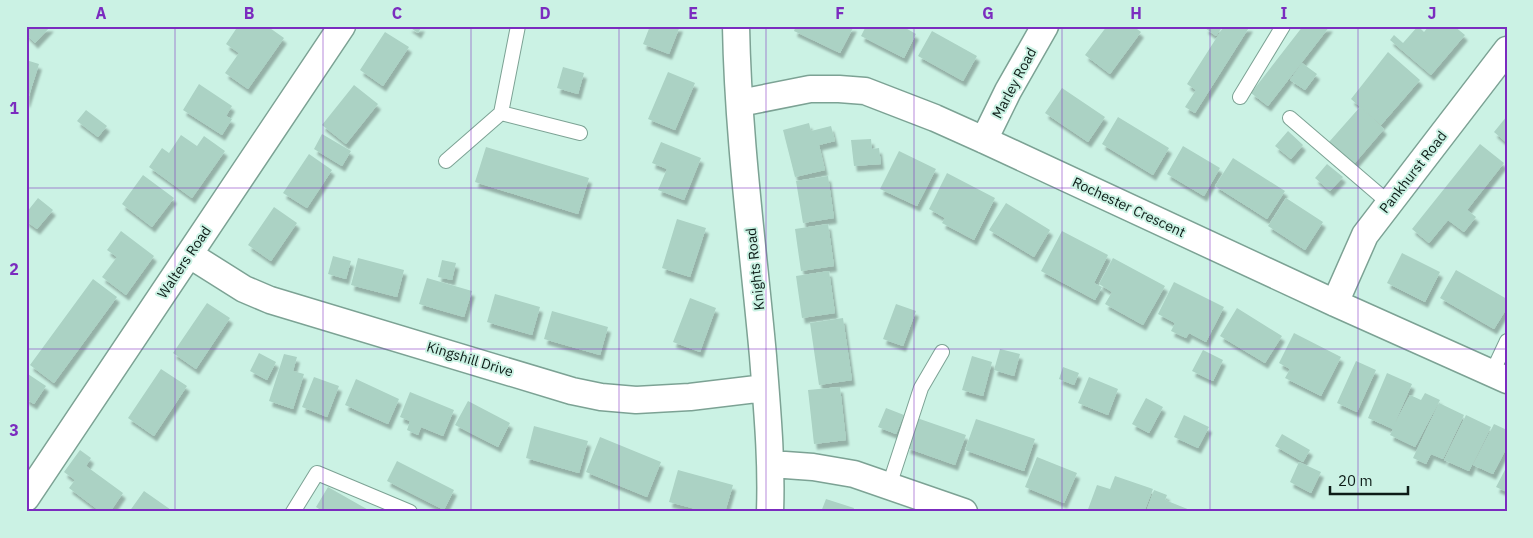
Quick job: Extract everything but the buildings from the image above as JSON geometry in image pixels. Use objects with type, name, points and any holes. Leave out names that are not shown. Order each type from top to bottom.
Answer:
[{"type":"street","name":"Walters Road","points":[[26,498],[342,26]]},
{"type":"street","name":"Knights Road","points":[[736,26],[740,103],[771,464],[770,512]]},
{"type":"street","name":"Marley Road","points":[[984,140],[1008,91],[1045,26]]},
{"type":"street","name":"Pankhurst Road","points":[[1335,303],[1365,235],[1507,50]]},
{"type":"street","name":"Rochester Crescent","points":[[740,103],[810,89],[865,91],[935,118],[984,140],[1335,303],[1499,376]]},
{"type":"street","name":"Kingshill Drive","points":[[190,255],[244,289],[270,300],[572,391],[601,397],[636,400],[690,397],[765,388]]},
{"type":"street","points":[[771,464],[813,467],[854,474],[964,512]]},
{"type":"lane","points":[[446,161],[501,113],[518,26]]},
{"type":"lane","points":[[1240,97],[1283,26]]},
{"type":"lane","points":[[501,113],[580,133]]},
{"type":"lane","points":[[1290,118],[1389,203]]},
{"type":"lane","points":[[1499,376],[1507,341]]},
{"type":"lane","points":[[889,486],[921,388],[942,352]]},
{"type":"lane","points":[[293,512],[316,473],[410,512]]}]
